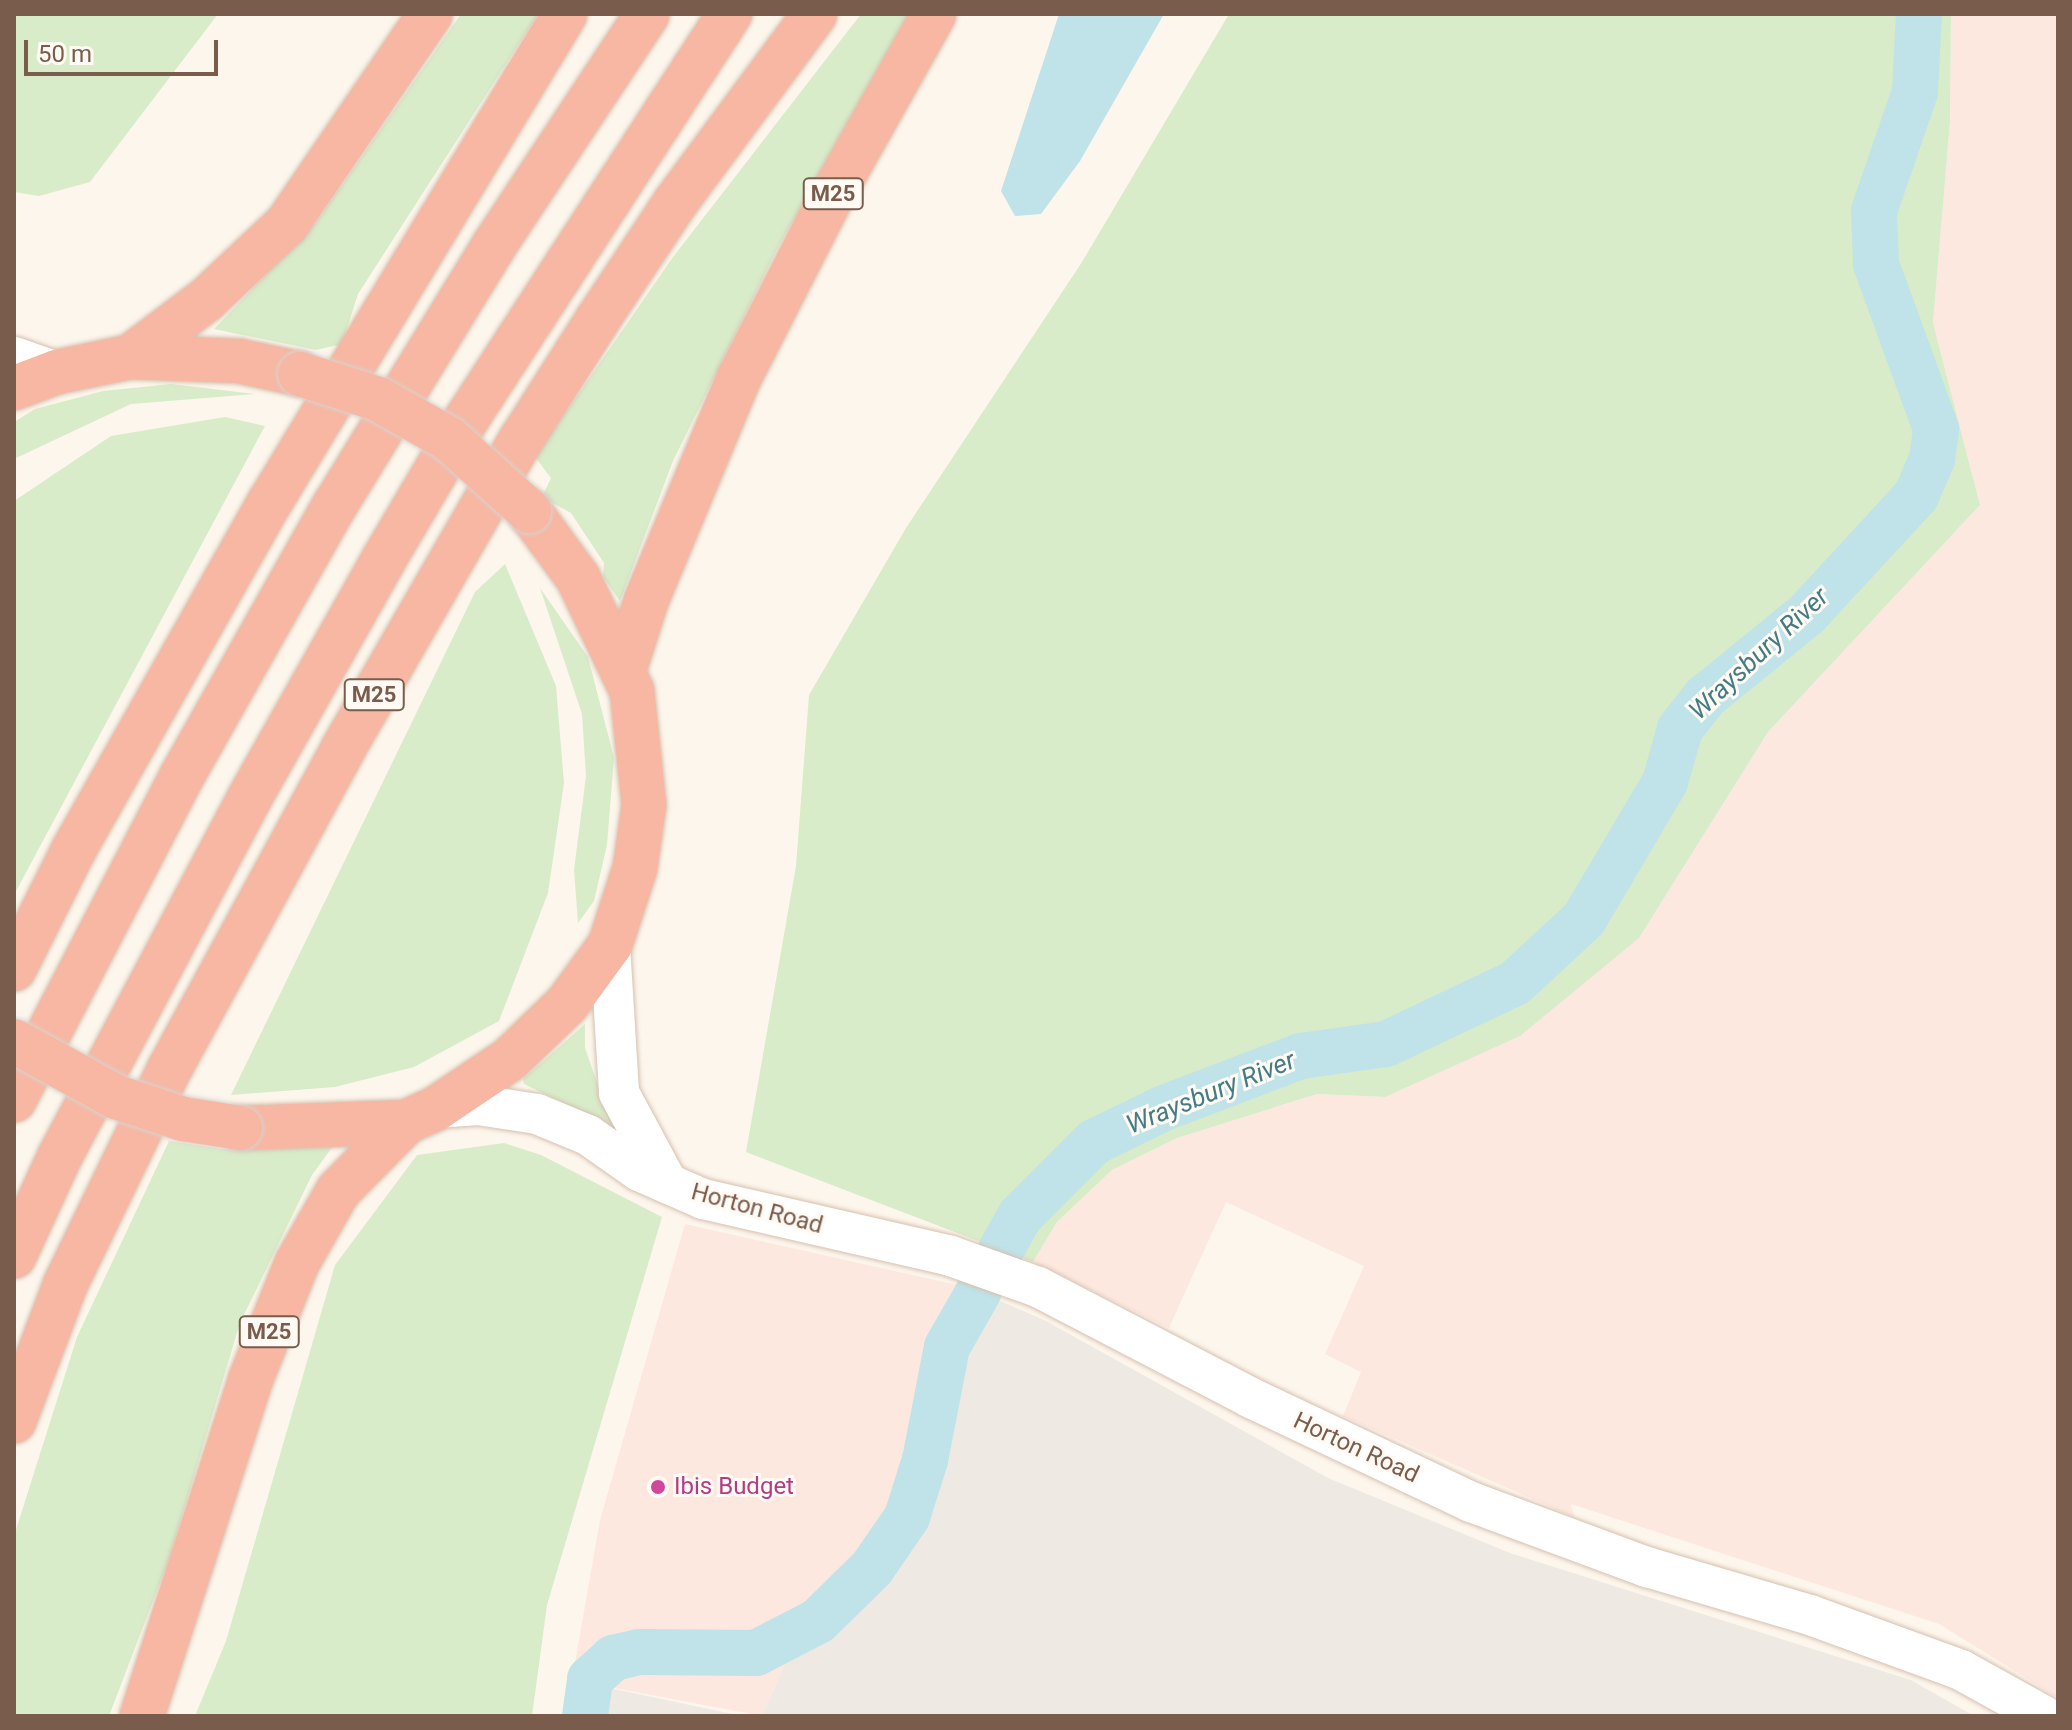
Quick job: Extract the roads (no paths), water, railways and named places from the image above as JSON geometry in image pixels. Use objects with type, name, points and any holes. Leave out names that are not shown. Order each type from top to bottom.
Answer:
[{"type":"highway","points":[[130,357],[206,300],[287,224],[430,14]]},
{"type":"highway","points":[[14,969],[73,851],[270,502],[565,14]]},
{"type":"highway","points":[[14,1100],[182,776],[335,505],[493,247],[647,14]]},
{"type":"highway","name":"M25","points":[[14,1256],[60,1156],[243,811],[384,559],[464,423],[730,14]]},
{"type":"highway","name":"M25","points":[[14,1421],[65,1285],[157,1095],[343,749],[521,440],[598,319],[675,203],[815,14]]},
{"type":"highway","name":"M25","points":[[625,667],[646,601],[739,378],[829,201],[934,14]]},
{"type":"highway","points":[[14,388],[57,372],[130,357],[239,361],[300,374],[378,399],[449,439],[529,511],[578,578],[625,667],[641,749],[644,805],[635,868],[610,945],[567,1004],[510,1059],[422,1115],[240,1128],[183,1119],[116,1097],[14,1041]]},
{"type":"highway","name":"M25","points":[[142,1716],[250,1381],[297,1263],[338,1191],[422,1115]]},
{"type":"street","points":[[14,357],[57,372]]},
{"type":"street","name":"Horton Road","points":[[610,945],[619,1093],[668,1184]]},
{"type":"street","name":"Horton Road","points":[[422,1115],[478,1105],[537,1114],[588,1135],[639,1171],[703,1199],[951,1256],[1038,1287],[1247,1396],[1471,1502],[1647,1567],[1810,1615],[1961,1670],[2044,1716]]},
{"type":"water","points":[[1059,14],[1164,14],[1080,161],[1041,214],[1015,216],[1001,191]]},
{"type":"waterway","name":"Wraysbury River","points":[[1001,1250],[1020,1216],[1094,1142],[1164,1108],[1301,1056],[1386,1044],[1515,983],[1584,919],[1665,782],[1680,729],[1705,697],[1807,614],[1916,496],[1932,459],[1936,429],[1876,264],[1874,211],[1915,92],[1919,14]]},
{"type":"waterway","name":"Wraysbury River","points":[[585,1716],[590,1679],[613,1658],[638,1652],[756,1653],[818,1621],[872,1568],[907,1517],[925,1460],[947,1347],[979,1291]]},
{"type":"place","name":"Ibis Budget","points":[[658,1487]]}]
